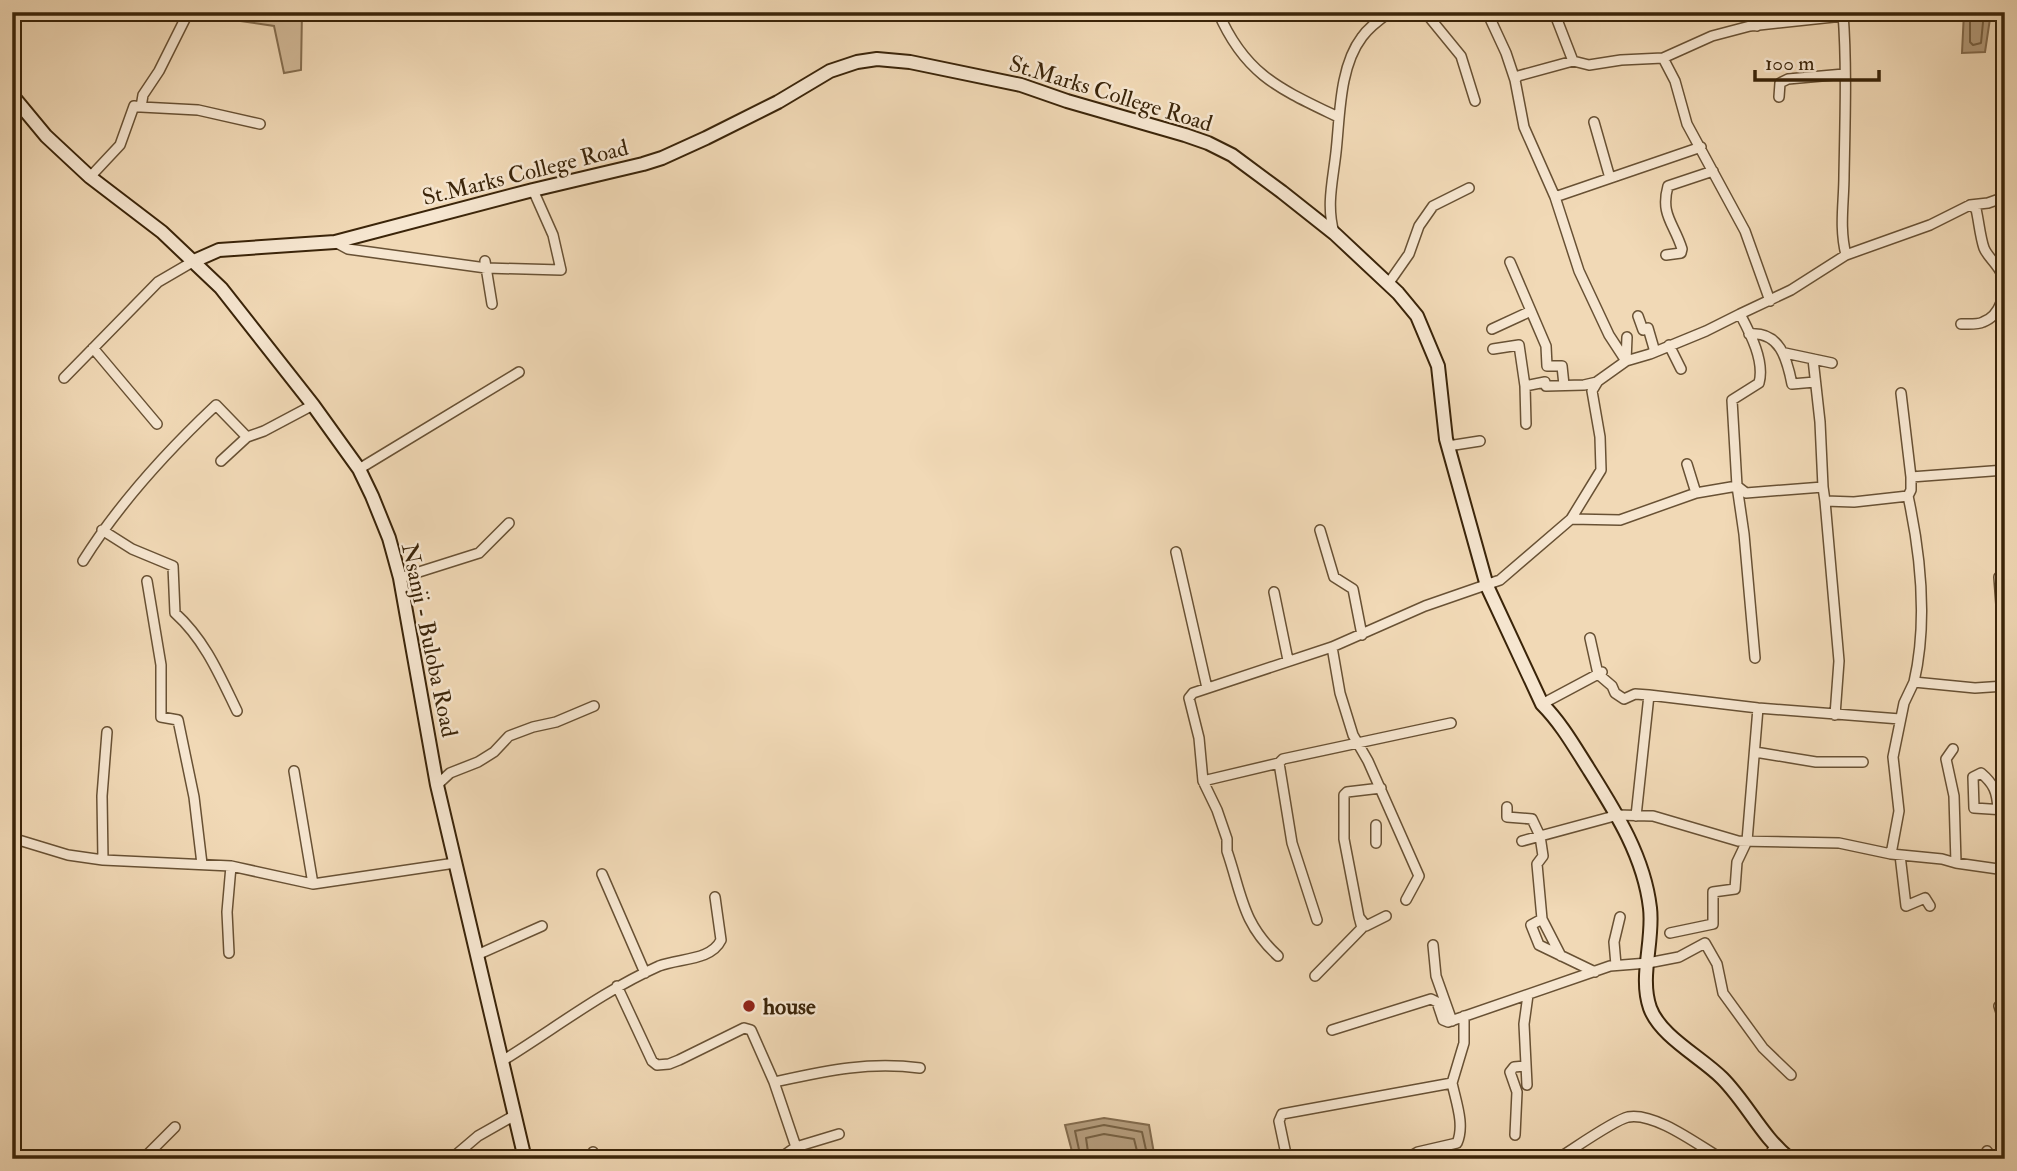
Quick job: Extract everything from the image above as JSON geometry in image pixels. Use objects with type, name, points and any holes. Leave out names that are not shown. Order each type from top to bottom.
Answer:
[{"type":"main road","name":"St.Marks College Road","points":[[194,261],[219,250],[335,242],[662,158],[778,102],[830,71],[877,59],[910,62],[1021,85],[1208,143],[1242,162],[1335,234],[1388,284],[1417,316],[1438,366],[1448,446],[1487,586],[1542,704],[1557,719],[1618,815],[1647,886],[1651,910],[1648,963],[1648,1000],[1651,1010],[1658,1021],[1723,1079],[1776,1147],[1790,1159]]},
{"type":"main road","name":"Nsanji - Buloba Road","points":[[12,95],[46,136],[90,177],[162,232],[194,261],[245,316],[359,469],[388,538],[400,578],[437,785],[526,1159]]},
{"type":"street","points":[[1218,12],[1236,48],[1264,78],[1338,117]]},
{"type":"street","points":[[1335,234],[1329,212],[1338,117],[1350,60],[1361,38],[1376,22],[1391,12]]},
{"type":"street","points":[[1425,12],[1461,56],[1475,102]]},
{"type":"street","points":[[1487,12],[1506,53],[1515,80],[1524,127],[1555,197],[1579,271],[1609,335],[1626,361]]},
{"type":"street","points":[[1554,12],[1573,61]]},
{"type":"street","points":[[1753,12],[1757,26]]},
{"type":"street","points":[[1515,80],[1518,76],[1573,61],[1589,65],[1663,58],[1712,36],[1757,26],[1843,14],[1844,186],[1840,216],[1841,237],[1846,255]]},
{"type":"street","points":[[141,107],[143,95],[159,71],[187,15]]},
{"type":"street","points":[[1663,58],[1675,80],[1687,124],[1745,231],[1770,301]]},
{"type":"street","points":[[1779,97],[1780,83],[1788,79],[1844,74]]},
{"type":"street","points":[[90,177],[120,145],[134,106],[198,110],[260,124]]},
{"type":"street","points":[[1594,122],[1610,178]]},
{"type":"street","points":[[1555,197],[1700,147]]},
{"type":"street","points":[[1666,255],[1681,253],[1682,249],[1664,209],[1668,186],[1713,171]]},
{"type":"street","points":[[1388,284],[1409,254],[1419,226],[1433,206],[1469,188]]},
{"type":"street","points":[[335,242],[348,249],[485,265],[561,270],[553,235],[533,190]]},
{"type":"street","points":[[1525,386],[1545,383],[1546,386],[1584,385],[1597,382],[1626,361],[1706,331],[1770,301],[1846,255],[1930,225],[1970,205],[1989,203],[2005,197]]},
{"type":"street","points":[[1961,324],[1981,323],[1990,319],[2005,292],[2003,277],[1996,263],[1986,253],[1976,209],[1970,205]]},
{"type":"street","points":[[64,378],[158,282],[194,261]]},
{"type":"street","points":[[1510,262],[1546,345],[1547,366],[1562,366],[1564,384]]},
{"type":"street","points":[[485,265],[492,304]]},
{"type":"street","points":[[1492,329],[1531,311]]},
{"type":"street","points":[[1740,314],[1759,360],[1761,373],[1759,383],[1732,400],[1737,486],[1755,658]]},
{"type":"street","points":[[1638,316],[1643,330],[1648,328],[1655,352]]},
{"type":"street","points":[[1749,334],[1759,333],[1773,338],[1785,353],[1792,384],[1815,382]]},
{"type":"street","points":[[1626,361],[1627,337]]},
{"type":"street","points":[[1493,349],[1519,345],[1525,386],[1526,424]]},
{"type":"street","points":[[1670,345],[1681,369]]},
{"type":"street","points":[[93,348],[157,424]]},
{"type":"street","points":[[1785,353],[1832,363]]},
{"type":"street","points":[[1813,359],[1839,661],[1835,715]]},
{"type":"street","points":[[359,469],[519,372]]},
{"type":"street","points":[[1278,956],[1261,940],[1252,926],[1227,851],[1227,839],[1220,817],[1203,781],[1199,738],[1189,698],[1207,688],[1332,647],[1425,606],[1500,580],[1572,520],[1601,470],[1599,426],[1592,391],[1597,382]]},
{"type":"street","points":[[1902,393],[1911,477],[1908,496],[1919,571],[1923,626],[1914,682],[1904,703],[1893,757],[1899,811],[1896,855],[1906,906],[1925,898],[1930,906]]},
{"type":"street","points":[[83,561],[102,530],[170,448],[216,405],[247,437]]},
{"type":"street","points":[[221,461],[247,437],[313,405]]},
{"type":"street","points":[[1448,446],[1480,441]]},
{"type":"street","points":[[1687,464],[1696,493]]},
{"type":"street","points":[[1911,477],[2005,470]]},
{"type":"street","points":[[1572,520],[1620,520],[1696,493],[1737,486],[1746,493],[1823,487]]},
{"type":"street","points":[[1825,501],[1854,502],[1908,496]]},
{"type":"street","points":[[400,578],[479,553],[509,523]]},
{"type":"street","points":[[102,530],[132,549],[173,566],[175,613],[193,629],[237,711]]},
{"type":"street","points":[[1320,530],[1334,578],[1353,589],[1362,635]]},
{"type":"street","points":[[1177,552],[1207,688]]},
{"type":"street","points":[[1999,577],[2005,658]]},
{"type":"street","points":[[147,581],[161,665],[161,717],[177,720],[194,797],[202,864]]},
{"type":"street","points":[[1274,592],[1288,660]]},
{"type":"street","points":[[1590,638],[1600,673],[1615,693],[1624,699],[1635,694],[1649,695],[1758,708],[1900,719]]},
{"type":"street","points":[[1332,647],[1340,693],[1353,735],[1381,788],[1419,876],[1406,900]]},
{"type":"street","points":[[1542,704],[1600,673]]},
{"type":"street","points":[[1914,682],[1975,688],[2005,686]]},
{"type":"street","points":[[1636,816],[1649,695]]},
{"type":"street","points":[[437,785],[450,773],[478,762],[494,752],[509,736],[556,722],[594,706]]},
{"type":"street","points":[[1670,933],[1713,924],[1713,892],[1735,888],[1737,862],[1747,841],[1758,708]]},
{"type":"street","points":[[1203,781],[1279,763],[1283,759],[1451,723]]},
{"type":"street","points":[[103,860],[102,796],[107,732]]},
{"type":"street","points":[[1953,749],[1946,760],[1954,796],[1956,863]]},
{"type":"street","points":[[1755,752],[1816,762],[1863,762]]},
{"type":"street","points":[[1279,763],[1293,843],[1317,919]]},
{"type":"street","points":[[294,771],[313,884]]},
{"type":"street","points":[[1315,975],[1362,928],[1343,839],[1344,795],[1347,792],[1381,788]]},
{"type":"street","points":[[1507,807],[1507,817],[1532,820],[1540,836],[1543,856],[1537,864],[1542,919],[1560,956]]},
{"type":"street","points":[[1522,841],[1618,815],[1653,816],[1667,818],[1724,838],[1747,841],[1820,841],[2005,870]]},
{"type":"street","points":[[1376,825],[1376,843]]},
{"type":"street","points":[[12,838],[68,855],[103,860],[231,866],[313,884],[455,863]]},
{"type":"street","points":[[229,953],[227,912],[231,866]]},
{"type":"street","points":[[602,874],[645,973]]},
{"type":"street","points":[[502,1061],[617,986],[668,963],[699,956],[718,947],[721,940],[715,897]]},
{"type":"street","points":[[1359,916],[1366,926],[1386,916]]},
{"type":"street","points":[[1616,965],[1614,942],[1620,917]]},
{"type":"street","points":[[1542,919],[1531,925],[1539,945],[1595,972]]},
{"type":"street","points":[[477,955],[542,926]]},
{"type":"street","points":[[1332,1030],[1431,999],[1437,1002],[1443,1020],[1452,1021],[1616,965],[1679,957],[1705,943],[1717,964],[1723,993],[1763,1048],[1791,1075]]},
{"type":"street","points":[[1433,946],[1436,976],[1452,1021]]},
{"type":"street","points":[[617,986],[656,1065],[669,1064],[749,1027],[775,1082],[796,1147]]},
{"type":"street","points":[[1527,1085],[1524,1024],[1528,995]]},
{"type":"street","points":[[2005,1004],[1999,1006],[2005,1025]]},
{"type":"street","points":[[1406,1159],[1418,1152],[1457,1143],[1460,1121],[1452,1083],[1464,1043],[1464,1016]]},
{"type":"street","points":[[775,1082],[862,1065],[920,1068]]},
{"type":"street","points":[[1515,1135],[1517,1092],[1510,1072],[1514,1067],[1525,1066]]},
{"type":"street","points":[[1287,1159],[1279,1121],[1282,1114],[1452,1083]]},
{"type":"street","points":[[451,1159],[478,1136],[515,1115]]},
{"type":"street","points":[[1557,1159],[1625,1117],[1640,1116],[1655,1120],[1722,1159]]},
{"type":"street","points":[[143,1159],[175,1127]]},
{"type":"street","points":[[779,1159],[796,1147],[839,1134]]},
{"type":"street","points":[[1766,1159],[1776,1147]]},
{"type":"street","points":[[12,1149],[25,1159]]},
{"type":"shaded area","points":[[204,12],[302,12],[301,70],[284,73],[274,26],[206,16]]},
{"type":"water","points":[[1964,12],[1991,12],[1985,52],[1962,53]]},
{"type":"water","points":[[1104,1118],[1149,1125],[1155,1159],[1074,1159],[1065,1125]]},
{"type":"place","name":"house","points":[[749,1006]]}]
